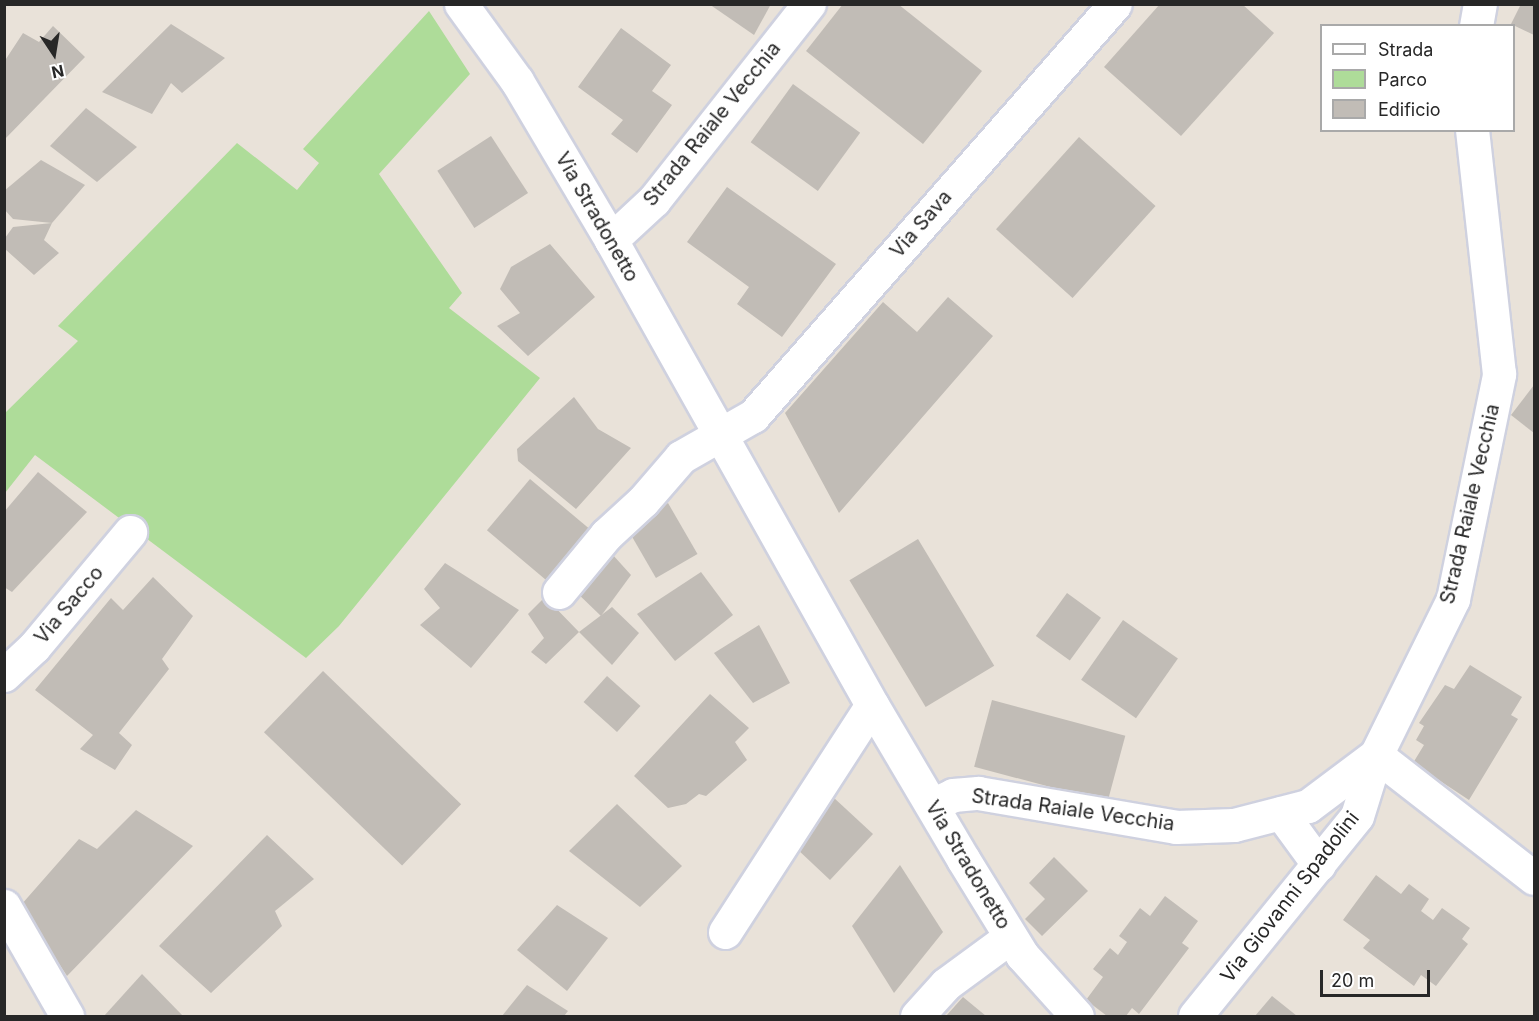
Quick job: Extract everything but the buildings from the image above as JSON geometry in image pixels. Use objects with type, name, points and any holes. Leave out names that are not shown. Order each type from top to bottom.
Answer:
[{"type":"street","name":"Via Stradonetto","points":[[461,4],[517,81],[611,240],[872,705],[1010,937],[1077,1017]]},
{"type":"street","name":"Strada Raiale Vecchia","points":[[611,240],[654,200],[809,4]]},
{"type":"street","name":"Via Sava","points":[[720,436],[753,416],[1115,4]]},
{"type":"street","points":[[1476,24],[1480,4]]},
{"type":"street","name":"Strada Raiale Vecchia","points":[[932,805],[953,795],[978,793],[1176,827],[1234,825],[1308,806],[1376,755],[1454,598],[1499,374],[1472,132]]},
{"type":"street","points":[[559,592],[606,535],[643,501],[681,458],[720,436]]},
{"type":"street","name":"Via Sacco","points":[[4,675],[34,647],[130,532]]},
{"type":"street","points":[[725,932],[872,705]]},
{"type":"street","points":[[1376,755],[1534,878]]},
{"type":"street","name":"Via Giovanni Spadolini","points":[[1195,1017],[1358,816],[1376,755]]},
{"type":"street","points":[[1281,813],[1319,865]]},
{"type":"street","points":[[4,906],[67,1017]]},
{"type":"street","points":[[917,1017],[946,984],[1010,937]]},
{"type":"green space","points":[[429,11],[470,74],[379,174],[462,293],[449,308],[540,378],[339,626],[306,658],[35,455],[5,493],[5,413],[78,341],[58,326],[237,143],[297,190],[319,163],[303,149]]}]
